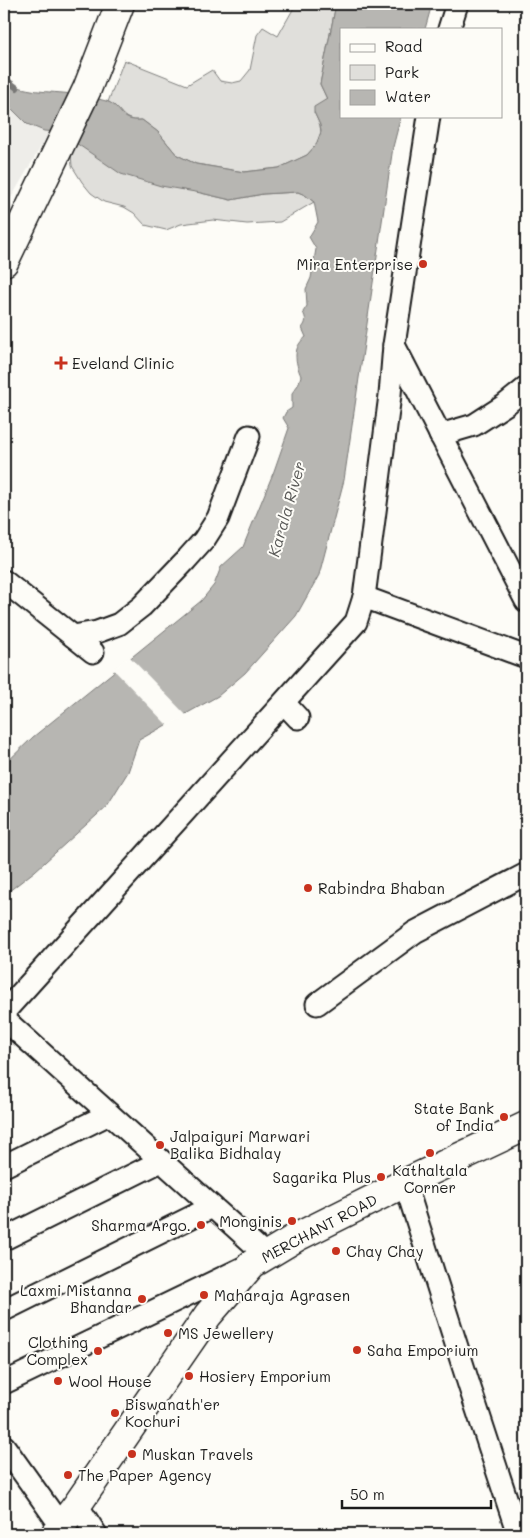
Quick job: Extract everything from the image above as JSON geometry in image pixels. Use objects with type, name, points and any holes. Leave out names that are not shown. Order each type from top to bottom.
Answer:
[{"type":"street","points":[[4,262],[86,89],[120,4]]},
{"type":"street","points":[[449,28],[457,4]]},
{"type":"street","points":[[4,1012],[136,878],[291,710],[356,622],[364,597],[390,395],[394,345],[429,118]]},
{"type":"street","points":[[394,345],[526,601]]},
{"type":"street","points":[[440,435],[474,425],[505,405],[526,388]]},
{"type":"street","points":[[73,636],[97,632],[119,624],[142,606],[204,540],[218,518],[249,436]]},
{"type":"street","points":[[4,581],[94,652]]},
{"type":"street","points":[[364,597],[526,657]]},
{"type":"street","points":[[317,1004],[415,932],[526,874]]},
{"type":"street","points":[[4,1019],[212,1207],[259,1259],[4,1383]]},
{"type":"street","points":[[4,1166],[109,1114]]},
{"type":"street","name":"MERCHANT ROAD","points":[[58,1530],[78,1505],[208,1316],[259,1259],[298,1237],[405,1183],[526,1126]]},
{"type":"street","points":[[4,1239],[161,1161]]},
{"type":"street","points":[[405,1183],[518,1534]]},
{"type":"street","points":[[4,1310],[212,1207]]},
{"type":"street","points":[[4,1446],[58,1530]]},
{"type":"street","points":[[78,1505],[96,1534]]},
{"type":"shaded area","points":[[4,92],[50,131],[4,210]]},
{"type":"green space","points":[[296,4],[336,4],[320,84],[327,99],[314,112],[321,132],[316,145],[307,155],[279,168],[244,172],[196,164],[177,155],[158,132],[142,120],[126,117],[108,102],[124,60],[187,85],[212,70],[220,81],[232,83],[241,81],[250,70],[257,35],[263,27],[278,36]]},
{"type":"green space","points":[[74,142],[201,193],[231,200],[263,194],[298,192],[314,202],[280,222],[247,224],[213,220],[181,224],[166,230],[145,225],[134,213],[124,207],[104,202],[91,193],[72,166],[71,155]]},
{"type":"water","name":"Karala River","points":[[336,4],[432,4],[425,28],[340,28],[340,118],[400,118],[393,147],[344,480],[319,575],[296,616],[245,673],[218,696],[139,740],[128,772],[107,806],[35,871],[4,895],[4,765],[33,737],[201,601],[214,585],[221,567],[243,547],[274,471],[289,428],[283,418],[286,412],[292,408],[292,393],[298,385],[301,376],[296,355],[298,345],[306,337],[302,328],[306,320],[303,312],[307,306],[306,289],[311,278],[316,249],[309,237],[318,222],[314,202],[298,192],[263,194],[231,200],[161,186],[121,174],[60,132],[44,131],[27,124],[4,101],[4,80],[19,87],[36,91],[72,94],[106,101],[129,119],[142,120],[158,132],[177,155],[196,164],[244,172],[279,168],[307,155],[316,145],[321,132],[314,107],[327,99],[320,84]]},
{"type":"pier","points":[[129,656],[187,716],[168,726],[113,669]]},
{"type":"waterway","points":[[4,78],[17,88]]},
{"type":"place","name":"Mira Enterprise","points":[[423,264]]},
{"type":"place","name":"Eveland Clinic","points":[[61,363]]},
{"type":"place","name":"Rabindra Bhaban","points":[[308,888]]},
{"type":"place","name":"State Bank of India","points":[[504,1117]]},
{"type":"place","name":"Jalpaiguri Marwari Balika Bidhalay","points":[[160,1145]]},
{"type":"place","name":"Kathaltala Corner","points":[[430,1153]]},
{"type":"place","name":"Sagarika Plus","points":[[381,1177]]},
{"type":"place","name":"Monginis","points":[[292,1221]]},
{"type":"place","name":"Sharma Argo.","points":[[201,1225]]},
{"type":"place","name":"Chay Chay","points":[[336,1251]]},
{"type":"place","name":"Maharaja Agrasen","points":[[204,1295]]},
{"type":"place","name":"Laxmi Mistanna Bhandar","points":[[142,1299]]},
{"type":"place","name":"MS Jewellery","points":[[168,1333]]},
{"type":"place","name":"Saha Emporium","points":[[357,1350]]},
{"type":"place","name":"Clothing Complex","points":[[98,1351]]},
{"type":"place","name":"Hosiery Emporium","points":[[189,1376]]},
{"type":"place","name":"Wool House","points":[[58,1381]]},
{"type":"place","name":"Biswanath'er Kochuri","points":[[115,1413]]},
{"type":"place","name":"Muskan Travels","points":[[132,1454]]},
{"type":"place","name":"The Paper Agency","points":[[68,1475]]}]
